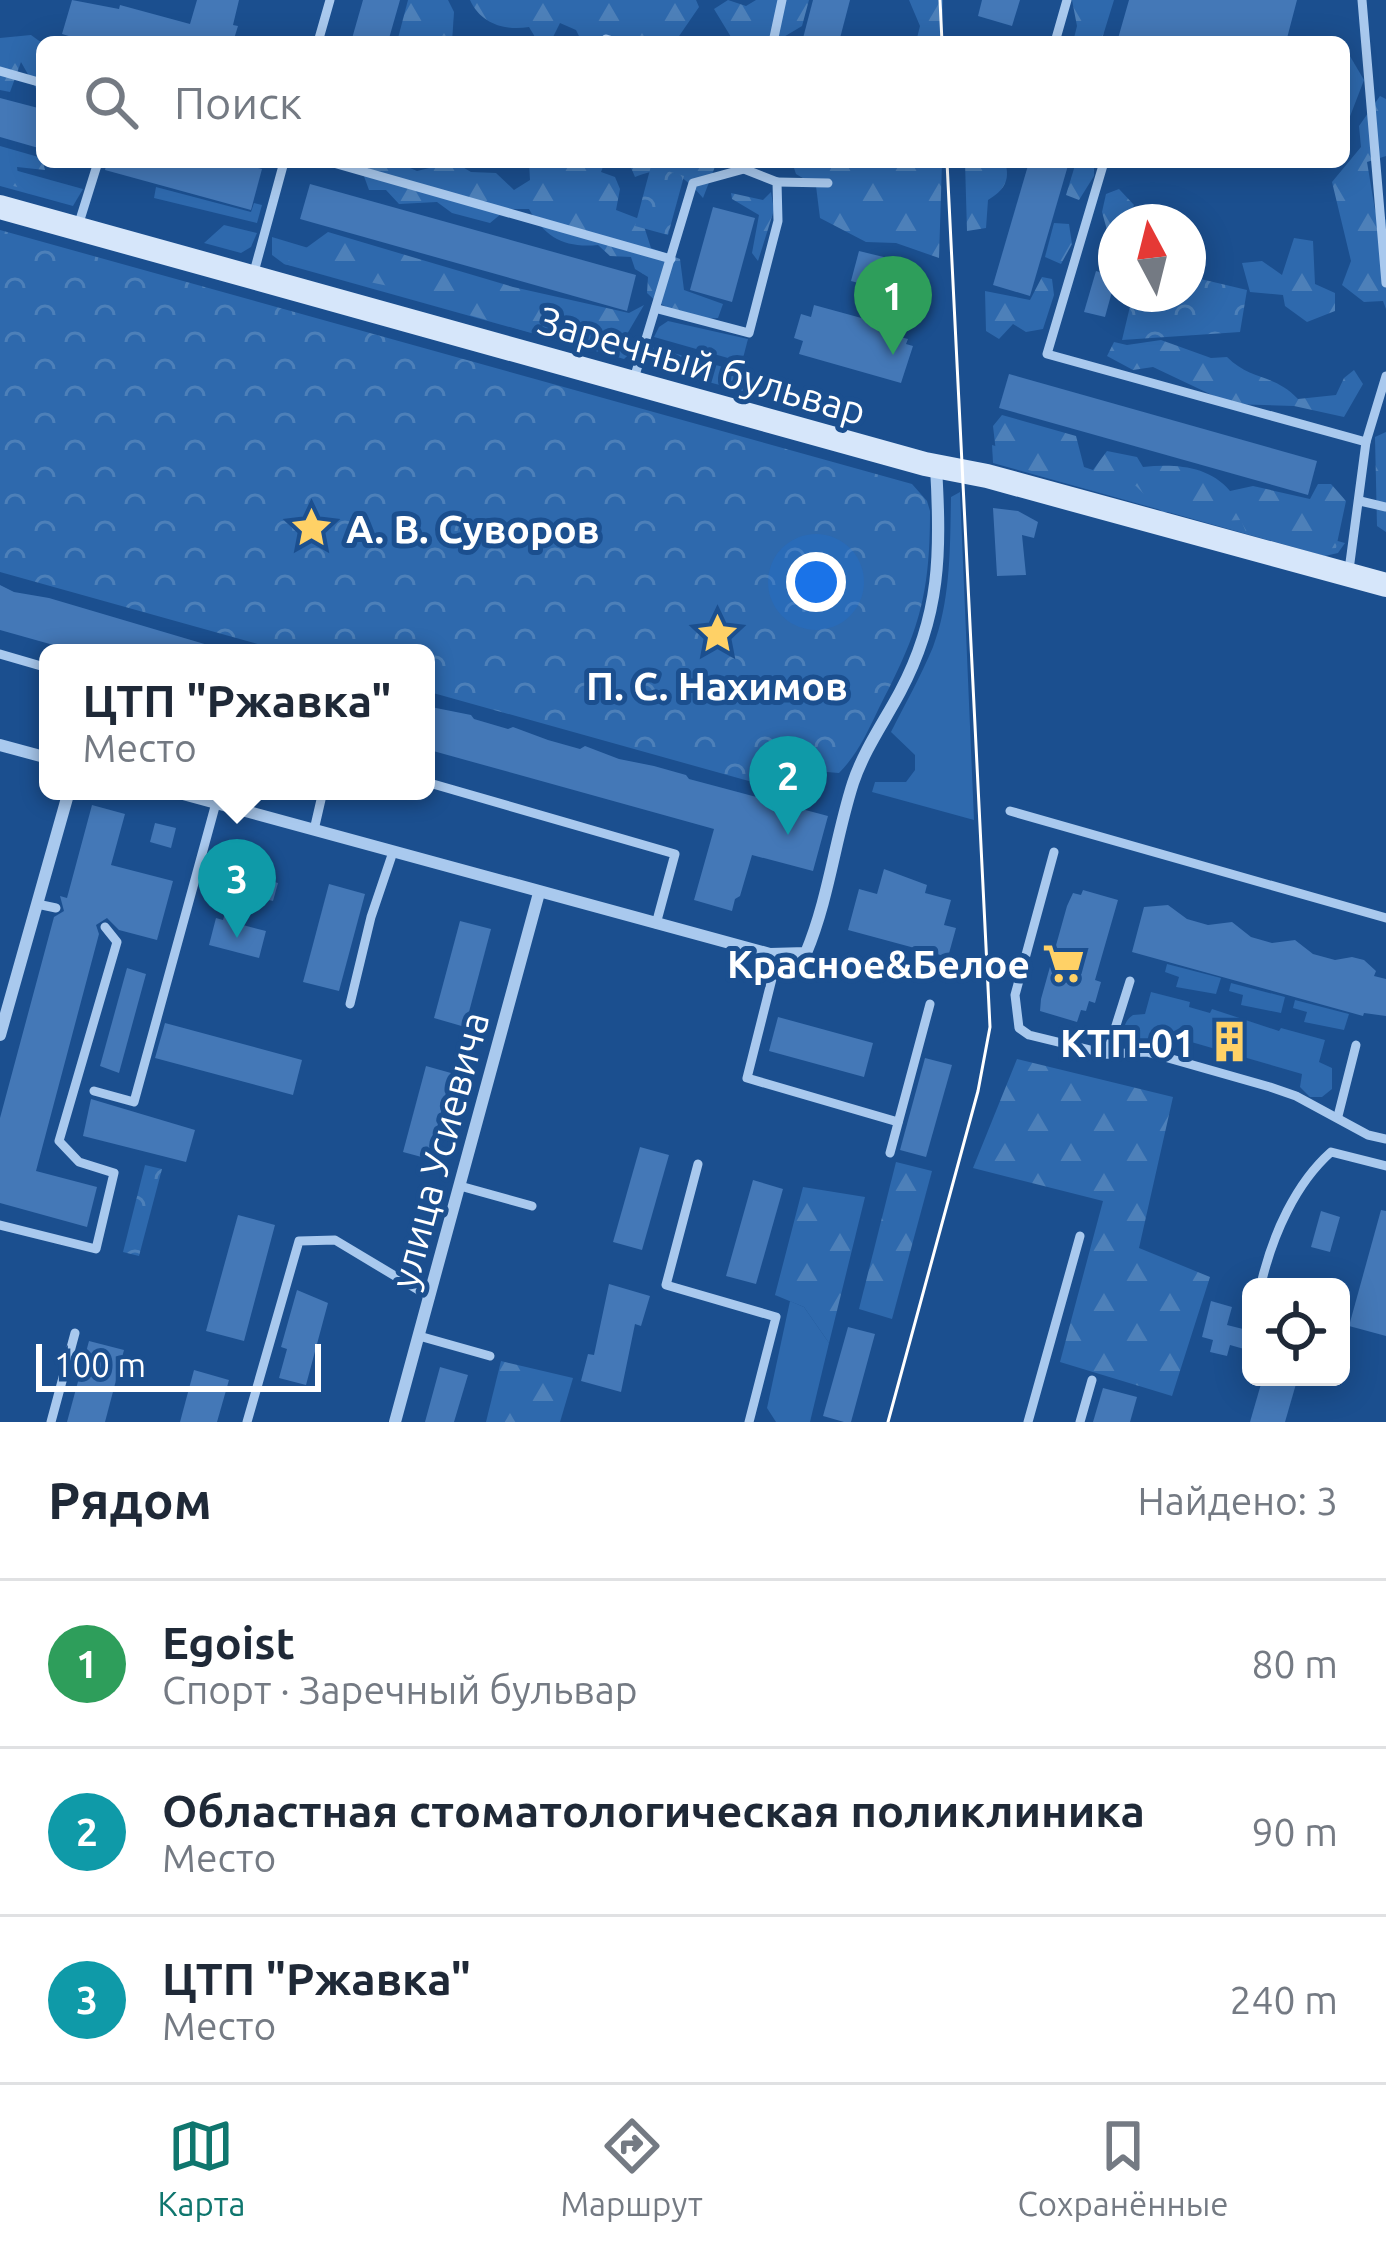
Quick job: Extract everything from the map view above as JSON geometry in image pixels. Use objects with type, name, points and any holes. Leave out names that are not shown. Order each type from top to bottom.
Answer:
[{"type":"street","name":"Заречный бульвар","points":[[0,207],[1386,585]]},
{"type":"street","points":[[205,800],[778,956],[806,952],[819,920],[856,774],[902,691],[930,626],[940,541],[936,466]]},
{"type":"street","points":[[0,745],[39,756]]},
{"type":"street","points":[[0,1035],[66,800]]},
{"type":"street","name":"улица Усиевича","points":[[395,1422],[539,893]]},
{"type":"lane","points":[[319,36],[328,0]]},
{"type":"lane","points":[[773,36],[782,0]]},
{"type":"lane","points":[[1057,36],[1067,0]]},
{"type":"lane","points":[[1362,0],[1386,283]]},
{"type":"lane","points":[[0,71],[36,81]]},
{"type":"lane","points":[[77,229],[96,168]]},
{"type":"lane","points":[[252,278],[282,168]]},
{"type":"lane","points":[[351,168],[671,259]]},
{"type":"lane","points":[[633,382],[693,183],[736,168]]},
{"type":"lane","points":[[751,168],[777,182],[828,183]]},
{"type":"lane","points":[[1102,168],[1047,354],[1366,442]]},
{"type":"lane","points":[[658,309],[749,333],[778,221],[777,182]]},
{"type":"lane","points":[[1348,574],[1366,442],[1386,376]]},
{"type":"lane","points":[[1360,501],[1386,507]]},
{"type":"lane","points":[[0,654],[39,665]]},
{"type":"lane","points":[[435,785],[675,854],[656,924]]},
{"type":"lane","points":[[314,830],[321,800]]},
{"type":"lane","points":[[94,1091],[134,1102],[216,803]]},
{"type":"lane","points":[[1010,812],[1386,918]]},
{"type":"lane","points":[[350,1004],[393,852]]},
{"type":"lane","points":[[1054,852],[1016,995],[1019,1028],[1029,1035],[1107,1054],[1147,1052],[1296,1096],[1368,1135],[1386,1139]]},
{"type":"lane","points":[[37,904],[56,908]]},
{"type":"lane","points":[[0,1225],[96,1250],[114,1173],[79,1162],[59,1141],[117,942],[105,927]]},
{"type":"lane","points":[[778,956],[747,1078],[898,1122]]},
{"type":"lane","points":[[1107,1054],[1130,981]]},
{"type":"lane","points":[[890,1153],[930,1004]]},
{"type":"lane","points":[[1338,1116],[1356,1045]]},
{"type":"lane","points":[[1263,1278],[1273,1238],[1318,1164],[1331,1152],[1386,1166]]},
{"type":"lane","points":[[698,1164],[666,1285],[776,1318],[749,1422]]},
{"type":"lane","points":[[460,1186],[532,1206]]},
{"type":"lane","points":[[1028,1422],[1080,1236]]},
{"type":"lane","points":[[248,1422],[299,1240],[335,1240],[430,1297]]},
{"type":"lane","points":[[51,1422],[75,1333]]},
{"type":"lane","points":[[419,1336],[490,1356]]},
{"type":"lane","points":[[1079,1422],[1091,1381]]},
{"type":"green space","points":[[408,0],[448,0],[454,12],[452,36],[399,36]]},
{"type":"green space","points":[[470,0],[696,0],[699,7],[679,36],[579,36],[560,23],[554,36],[534,36],[529,27],[503,27]]},
{"type":"green space","points":[[728,0],[746,6],[756,0],[809,0],[802,26],[785,36],[730,36],[714,9]]},
{"type":"green space","points":[[909,0],[943,0],[941,36],[918,36],[920,26]]},
{"type":"green space","points":[[1072,0],[1114,0],[1103,36],[1074,36]]},
{"type":"green space","points":[[0,38],[36,39],[36,88],[21,62],[10,92],[0,90]]},
{"type":"green space","points":[[1350,56],[1364,80],[1350,116]]},
{"type":"green space","points":[[1380,96],[1386,99],[1386,156],[1367,162],[1375,210],[1386,220],[1386,309],[1383,301],[1364,302],[1342,285],[1351,261],[1332,182],[1344,168],[1350,168],[1361,147],[1359,126]]},
{"type":"green space","points":[[0,146],[36,156],[36,168],[44,168],[45,170],[17,167],[18,175],[34,183],[35,191],[0,183]]},
{"type":"green space","points":[[0,166],[83,189],[73,206],[0,186]]},
{"type":"green space","points":[[361,168],[464,168],[496,173],[514,190],[530,180],[529,168],[603,168],[601,172],[615,177],[620,189],[616,210],[642,220],[651,248],[680,259],[684,290],[723,304],[718,318],[680,313],[647,293],[648,277],[635,269],[631,257],[610,256],[598,245],[557,239],[529,209],[507,209],[490,223],[452,213],[437,202],[399,204],[386,190],[369,190]]},
{"type":"green space","points":[[631,168],[714,168],[703,198],[673,173],[656,171],[635,177]]},
{"type":"green space","points":[[650,168],[684,176],[668,235],[635,226]]},
{"type":"green space","points":[[794,168],[942,168],[939,258],[896,243],[866,242],[820,218],[816,186]]},
{"type":"green space","points":[[965,168],[1007,168],[1002,189],[988,200],[986,228],[967,231]]},
{"type":"green space","points":[[1074,168],[1094,168],[1079,200],[1066,195]]},
{"type":"green space","points":[[156,187],[251,212],[254,203],[262,205],[257,223],[154,198]]},
{"type":"green space","points":[[1119,189],[1133,204],[1104,204],[1106,194]]},
{"type":"green space","points":[[771,192],[774,210],[758,261],[752,253],[759,215],[732,199],[731,193],[763,200]]},
{"type":"green space","points":[[1054,223],[1069,224],[1072,244],[1061,264],[1045,257]]},
{"type":"green space","points":[[224,225],[257,233],[251,247],[241,253],[204,243]]},
{"type":"green space","points":[[0,230],[912,484],[930,511],[924,592],[903,659],[851,759],[839,773],[815,771],[811,783],[803,782],[799,795],[435,694],[435,644],[258,644],[0,572]]},
{"type":"green space","points":[[328,232],[513,287],[629,313],[644,305],[616,353],[608,354],[430,304],[393,287],[284,264]]},
{"type":"green space","points":[[272,237],[637,347],[624,359],[284,264],[272,255]]},
{"type":"green space","points":[[1294,238],[1313,241],[1315,284],[1335,293],[1335,311],[1307,322],[1285,306],[1283,295],[1250,292],[1242,263],[1262,261],[1282,275]]},
{"type":"green space","points":[[1042,277],[1052,279],[1054,295],[1043,329],[1026,332],[1013,324],[999,339],[986,331],[985,291],[1030,300]]},
{"type":"green space","points":[[1206,280],[1247,290],[1240,332],[1122,340],[1129,312],[1206,312]]},
{"type":"green space","points":[[668,321],[748,339],[742,362],[654,337]]},
{"type":"green space","points":[[1161,340],[1211,358],[1227,357],[1298,399],[1336,395],[1354,370],[1363,384],[1344,417],[1294,406],[1231,404],[1153,367],[1133,370],[1107,356],[1114,342]]},
{"type":"green space","points":[[652,347],[762,378],[757,395],[656,368],[650,360]]},
{"type":"green space","points":[[1002,415],[1076,436],[1084,467],[1093,470],[1107,451],[1137,457],[1143,467],[1201,471],[1230,491],[1253,486],[1310,499],[1318,484],[1331,484],[1346,501],[1336,548],[1315,549],[1246,532],[1241,520],[1162,512],[1136,486],[1101,491],[997,461],[993,426]]},
{"type":"green space","points":[[1386,432],[1386,532],[1377,526],[1375,437]]},
{"type":"green space","points":[[992,445],[1345,543],[1338,553],[1325,556],[993,463]]},
{"type":"green space","points":[[960,492],[974,820],[872,792],[875,782],[906,782],[915,770],[915,755],[891,732],[939,629],[948,573],[951,497]]},
{"type":"green space","points":[[1167,964],[1221,978],[1216,994],[1176,987],[1179,977],[1165,972]]},
{"type":"green space","points":[[1231,983],[1285,997],[1281,1013],[1241,1005],[1243,995],[1229,991]]},
{"type":"green space","points":[[1151,992],[1190,1002],[1189,1007],[1210,1013],[1212,1009],[1325,1040],[1319,1062],[1332,1068],[1332,1089],[1322,1097],[1310,1097],[1300,1087],[1302,1074],[1153,1031],[1147,1048],[1130,1046],[1125,1025],[1133,1015],[1145,1014]]},
{"type":"green space","points":[[1295,1000],[1349,1014],[1344,1030],[1304,1022],[1307,1012],[1293,1008]]},
{"type":"green space","points":[[1017,1059],[1173,1097],[1139,1248],[1210,1277],[1172,1396],[1060,1362],[1103,1201],[973,1168]]},
{"type":"green space","points":[[896,1162],[932,1171],[892,1319],[859,1309]]},
{"type":"green space","points":[[145,1165],[162,1169],[139,1256],[123,1252]]},
{"type":"green space","points":[[803,1187],[865,1197],[829,1343],[804,1307],[775,1295]]},
{"type":"green space","points":[[790,1301],[804,1307],[829,1343],[810,1422],[776,1422],[767,1408]]},
{"type":"green space","points":[[501,1361],[573,1378],[560,1422],[486,1422]]},
{"type":"building","points":[[72,0],[119,9],[120,5],[190,24],[197,0],[239,0],[235,36],[62,34]]},
{"type":"building","points":[[363,0],[400,0],[390,36],[353,36]]},
{"type":"building","points":[[813,0],[850,0],[841,36],[804,36]]},
{"type":"building","points":[[982,0],[1020,0],[1012,26],[978,16]]},
{"type":"building","points":[[1129,0],[1297,0],[1288,36],[1119,36]]},
{"type":"building","points":[[0,98],[36,107],[36,147],[0,137]]},
{"type":"building","points":[[106,168],[262,169],[251,210]]},
{"type":"building","points":[[1027,168],[1067,168],[1030,296],[993,285]]},
{"type":"building","points":[[310,184],[636,275],[627,311],[300,219]]},
{"type":"building","points":[[713,207],[755,218],[732,302],[690,290]]},
{"type":"building","points":[[859,251],[896,260],[887,291],[851,281]]},
{"type":"building","points":[[1098,272],[1098,312],[1106,312],[1105,317],[1084,312]]},
{"type":"building","points":[[814,305],[887,325],[885,333],[908,339],[906,344],[913,346],[901,383],[799,354],[803,341],[794,338],[801,314],[811,317]]},
{"type":"building","points":[[1009,374],[1317,461],[1308,495],[999,408]]},
{"type":"building","points":[[993,508],[1018,511],[1038,522],[1034,538],[1022,535],[1026,575],[997,576]]},
{"type":"building","points":[[0,585],[204,644],[50,644],[0,630]]},
{"type":"building","points":[[435,708],[828,816],[813,871],[752,855],[732,911],[694,900],[714,829],[435,752]]},
{"type":"building","points":[[92,805],[125,814],[111,865],[173,881],[157,940],[119,930],[107,918],[96,925],[99,934],[36,1171],[97,1187],[87,1227],[0,1203],[0,1118],[54,917],[64,911],[60,896],[67,898]]},
{"type":"building","points":[[155,823],[176,828],[171,848],[150,842]]},
{"type":"building","points":[[884,869],[927,885],[925,893],[951,900],[944,925],[956,928],[948,957],[848,930],[859,889],[877,894]]},
{"type":"building","points":[[261,878],[278,883],[273,901],[256,897]]},
{"type":"building","points":[[235,879],[249,882],[239,924],[266,931],[259,958],[209,945],[216,918],[223,920]]},
{"type":"building","points":[[329,884],[365,894],[339,991],[303,982]]},
{"type":"building","points":[[1083,890],[1118,900],[1095,980],[1101,982],[1095,1003],[1089,1001],[1077,1022],[1040,1011],[1067,906],[1073,893],[1081,895]]},
{"type":"building","points":[[1168,905],[1187,919],[1208,925],[1232,922],[1251,937],[1272,943],[1295,940],[1313,954],[1364,960],[1376,971],[1374,976],[1386,979],[1386,1016],[1363,1016],[1132,952],[1144,907]]},
{"type":"building","points":[[460,921],[491,929],[465,1027],[434,1018]]},
{"type":"building","points":[[127,968],[146,974],[119,1073],[100,1066]]},
{"type":"building","points":[[778,1017],[873,1043],[864,1077],[769,1051]]},
{"type":"building","points":[[165,1023],[302,1060],[293,1095],[155,1058]]},
{"type":"building","points":[[925,1058],[952,1065],[926,1157],[900,1150]]},
{"type":"building","points":[[426,1066],[451,1073],[429,1159],[403,1152]]},
{"type":"building","points":[[91,1099],[195,1130],[186,1162],[83,1136]]},
{"type":"building","points":[[640,1147],[669,1155],[642,1250],[613,1242]]},
{"type":"building","points":[[753,1180],[783,1189],[756,1284],[726,1276]]},
{"type":"building","points":[[1381,1210],[1386,1211],[1386,1336],[1350,1326]]},
{"type":"building","points":[[1321,1211],[1340,1217],[1330,1252],[1311,1247]]},
{"type":"building","points":[[238,1215],[275,1225],[244,1341],[206,1331]]},
{"type":"building","points":[[609,1284],[650,1296],[641,1326],[635,1324],[621,1392],[581,1381],[588,1354],[594,1355]]},
{"type":"building","points":[[297,1290],[328,1303],[306,1385],[279,1378],[287,1349],[281,1347]]},
{"type":"building","points":[[1211,1301],[1232,1307],[1227,1325],[1242,1329],[1242,1348],[1230,1345],[1227,1356],[1210,1352],[1213,1340],[1202,1337]]},
{"type":"building","points":[[848,1327],[875,1334],[851,1422],[844,1422],[823,1416]]},
{"type":"building","points":[[89,1341],[124,1350],[105,1422],[67,1422]]},
{"type":"building","points":[[440,1367],[468,1375],[454,1422],[425,1422]]},
{"type":"building","points":[[194,1370],[229,1380],[217,1422],[180,1422]]},
{"type":"building","points":[[1260,1386],[1295,1386],[1285,1422],[1250,1422]]},
{"type":"building","points":[[1103,1388],[1137,1397],[1130,1422],[1093,1422]]},
{"type":"tram line","points":[[940,0],[942,36]]},
{"type":"tram line","points":[[888,1422],[978,1091],[990,1027],[947,168]]},
{"type":"place","name":"Egoist","points":[[893,355]]},
{"type":"place","name":"А. В. Суворов","points":[[312,528]]},
{"type":"place","name":"П. С. Нахимов","points":[[717,633]]},
{"type":"place","name":"Областная стоматологическая поликлиника","points":[[788,835]]},
{"type":"place","name":"ЦТП \"Ржавка\"","points":[[237,938]]},
{"type":"place","name":"Красное&Белое","points":[[1064,963]]},
{"type":"place","name":"КТП-01","points":[[1229,1042]]}]
